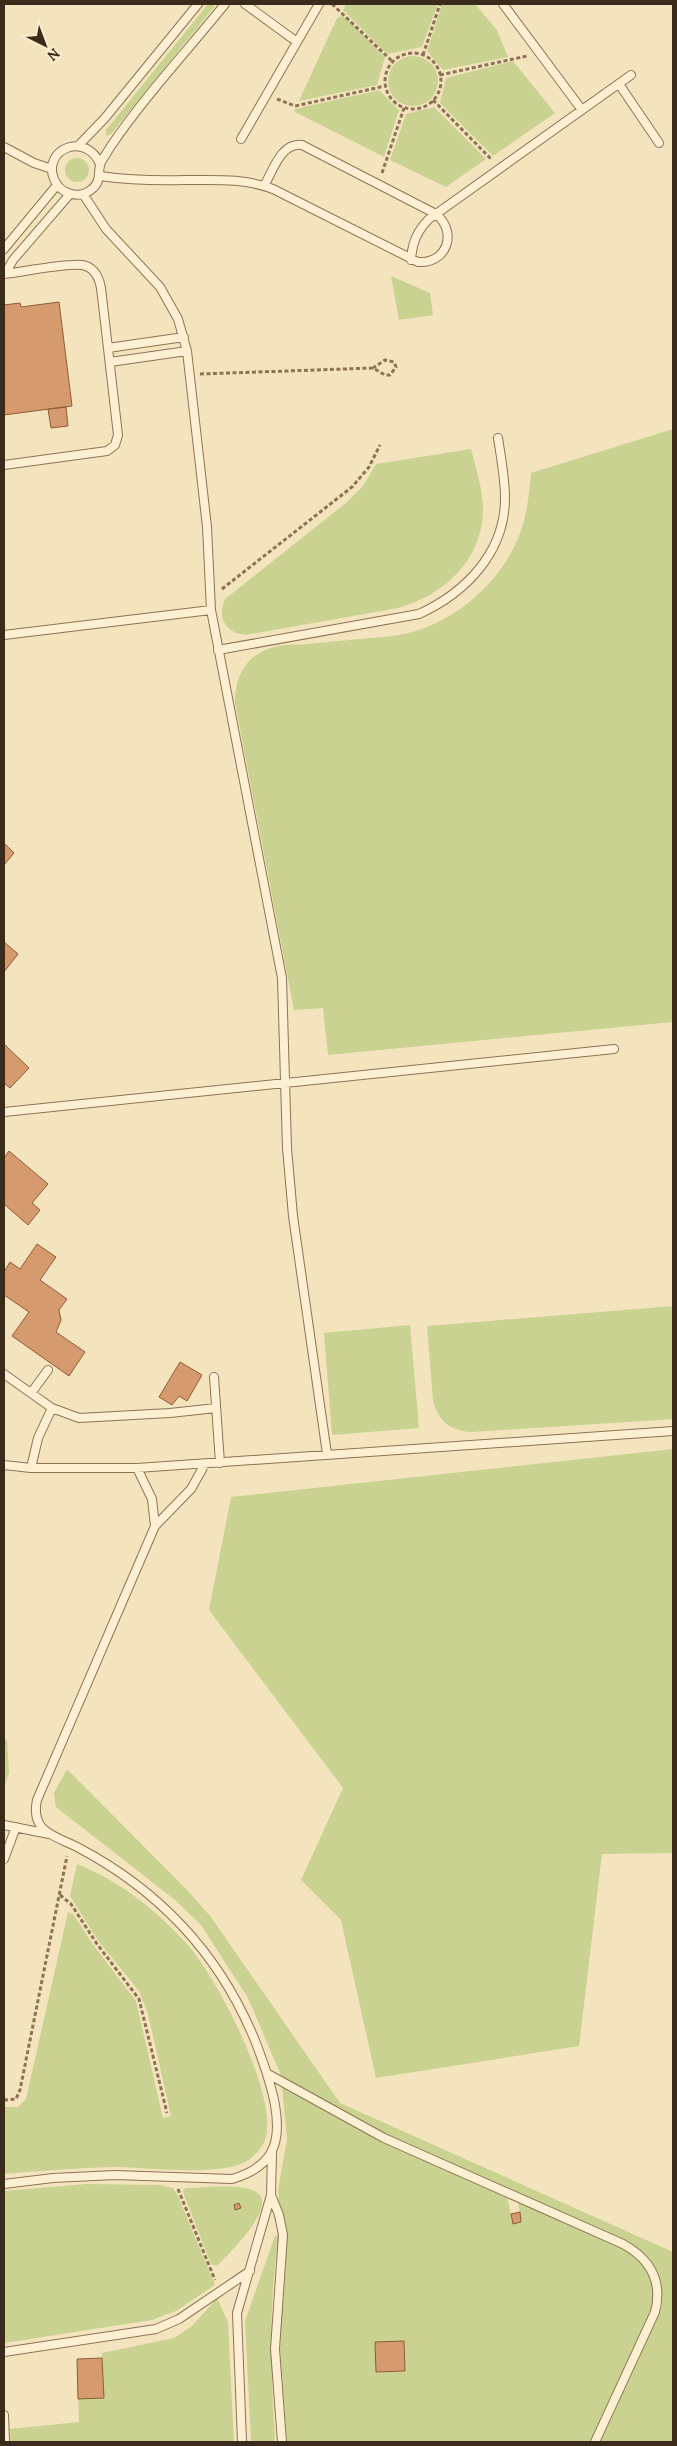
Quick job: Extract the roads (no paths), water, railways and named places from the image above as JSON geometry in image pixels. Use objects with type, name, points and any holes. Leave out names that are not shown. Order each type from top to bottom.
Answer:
[{"type":"lane","points":[[78,146],[105,118],[198,4]]},
{"type":"lane","points":[[100,164],[122,131],[225,4]]},
{"type":"lane","points":[[245,4],[297,42]]},
{"type":"lane","points":[[241,139],[319,4]]},
{"type":"lane","points":[[503,4],[582,110]]},
{"type":"lane","points":[[411,260],[417,233],[436,214],[631,75]]},
{"type":"lane","points":[[619,84],[658,143]]},
{"type":"lane","points":[[100,176],[148,181],[234,180],[264,186],[411,260],[425,262],[439,257],[444,252],[449,239],[446,225],[436,214],[306,146],[297,144],[283,152],[264,186]]},
{"type":"lane","points":[[78,146],[92,151],[100,164],[100,176],[97,184],[83,194],[70,194],[57,185],[52,169],[54,160],[60,152],[69,147],[78,146]]},
{"type":"lane","points":[[4,147],[26,159],[52,169]]},
{"type":"lane","points":[[4,249],[57,185]]},
{"type":"lane","points":[[4,274],[13,260],[70,194]]},
{"type":"lane","points":[[83,194],[106,229],[160,287],[178,319],[187,352],[207,527],[211,610],[282,978],[287,1148],[296,1250],[327,1454]]},
{"type":"lane","points":[[4,274],[76,265],[82,265],[93,271],[100,281],[118,435],[112,449],[4,465]]},
{"type":"lane","points":[[108,348],[184,337]]},
{"type":"lane","points":[[110,362],[187,352]]},
{"type":"lane","points":[[218,650],[419,614],[442,603],[462,588],[480,570],[493,549],[502,525],[505,501],[504,476],[498,438]]},
{"type":"lane","points":[[4,635],[211,610]]},
{"type":"lane","points":[[4,1112],[614,1049]]},
{"type":"lane","points":[[31,1393],[48,1370]]},
{"type":"lane","points":[[4,1374],[52,1408],[68,1416],[91,1418],[216,1408]]},
{"type":"lane","points":[[214,1377],[220,1463]]},
{"type":"lane","points":[[31,1468],[38,1438],[52,1408]]},
{"type":"lane","points":[[4,1465],[31,1468],[137,1468],[673,1431]]},
{"type":"lane","points":[[49,1834],[37,1819],[35,1810],[38,1800],[155,1526],[191,1488],[205,1464]]},
{"type":"lane","points":[[137,1468],[152,1499],[155,1526]]},
{"type":"lane","points":[[4,1825],[49,1834],[70,1843],[110,1866],[143,1890],[192,1935],[211,1959],[238,2004],[268,2074],[278,2126],[272,2153],[271,2195],[237,2313],[242,2442]]},
{"type":"lane","points":[[4,1859],[16,1827]]},
{"type":"lane","points":[[268,2074],[384,2138],[623,2244],[642,2257],[656,2278],[657,2304],[649,2329],[595,2442]]},
{"type":"lane","points":[[4,2184],[86,2176],[232,2179],[248,2174],[262,2164],[272,2153]]},
{"type":"lane","points":[[271,2195],[279,2215],[283,2235],[275,2349],[282,2442]]},
{"type":"lane","points":[[4,2352],[156,2329],[179,2319],[250,2271]]},
{"type":"lane","points":[[4,2415],[6,2442]]}]
